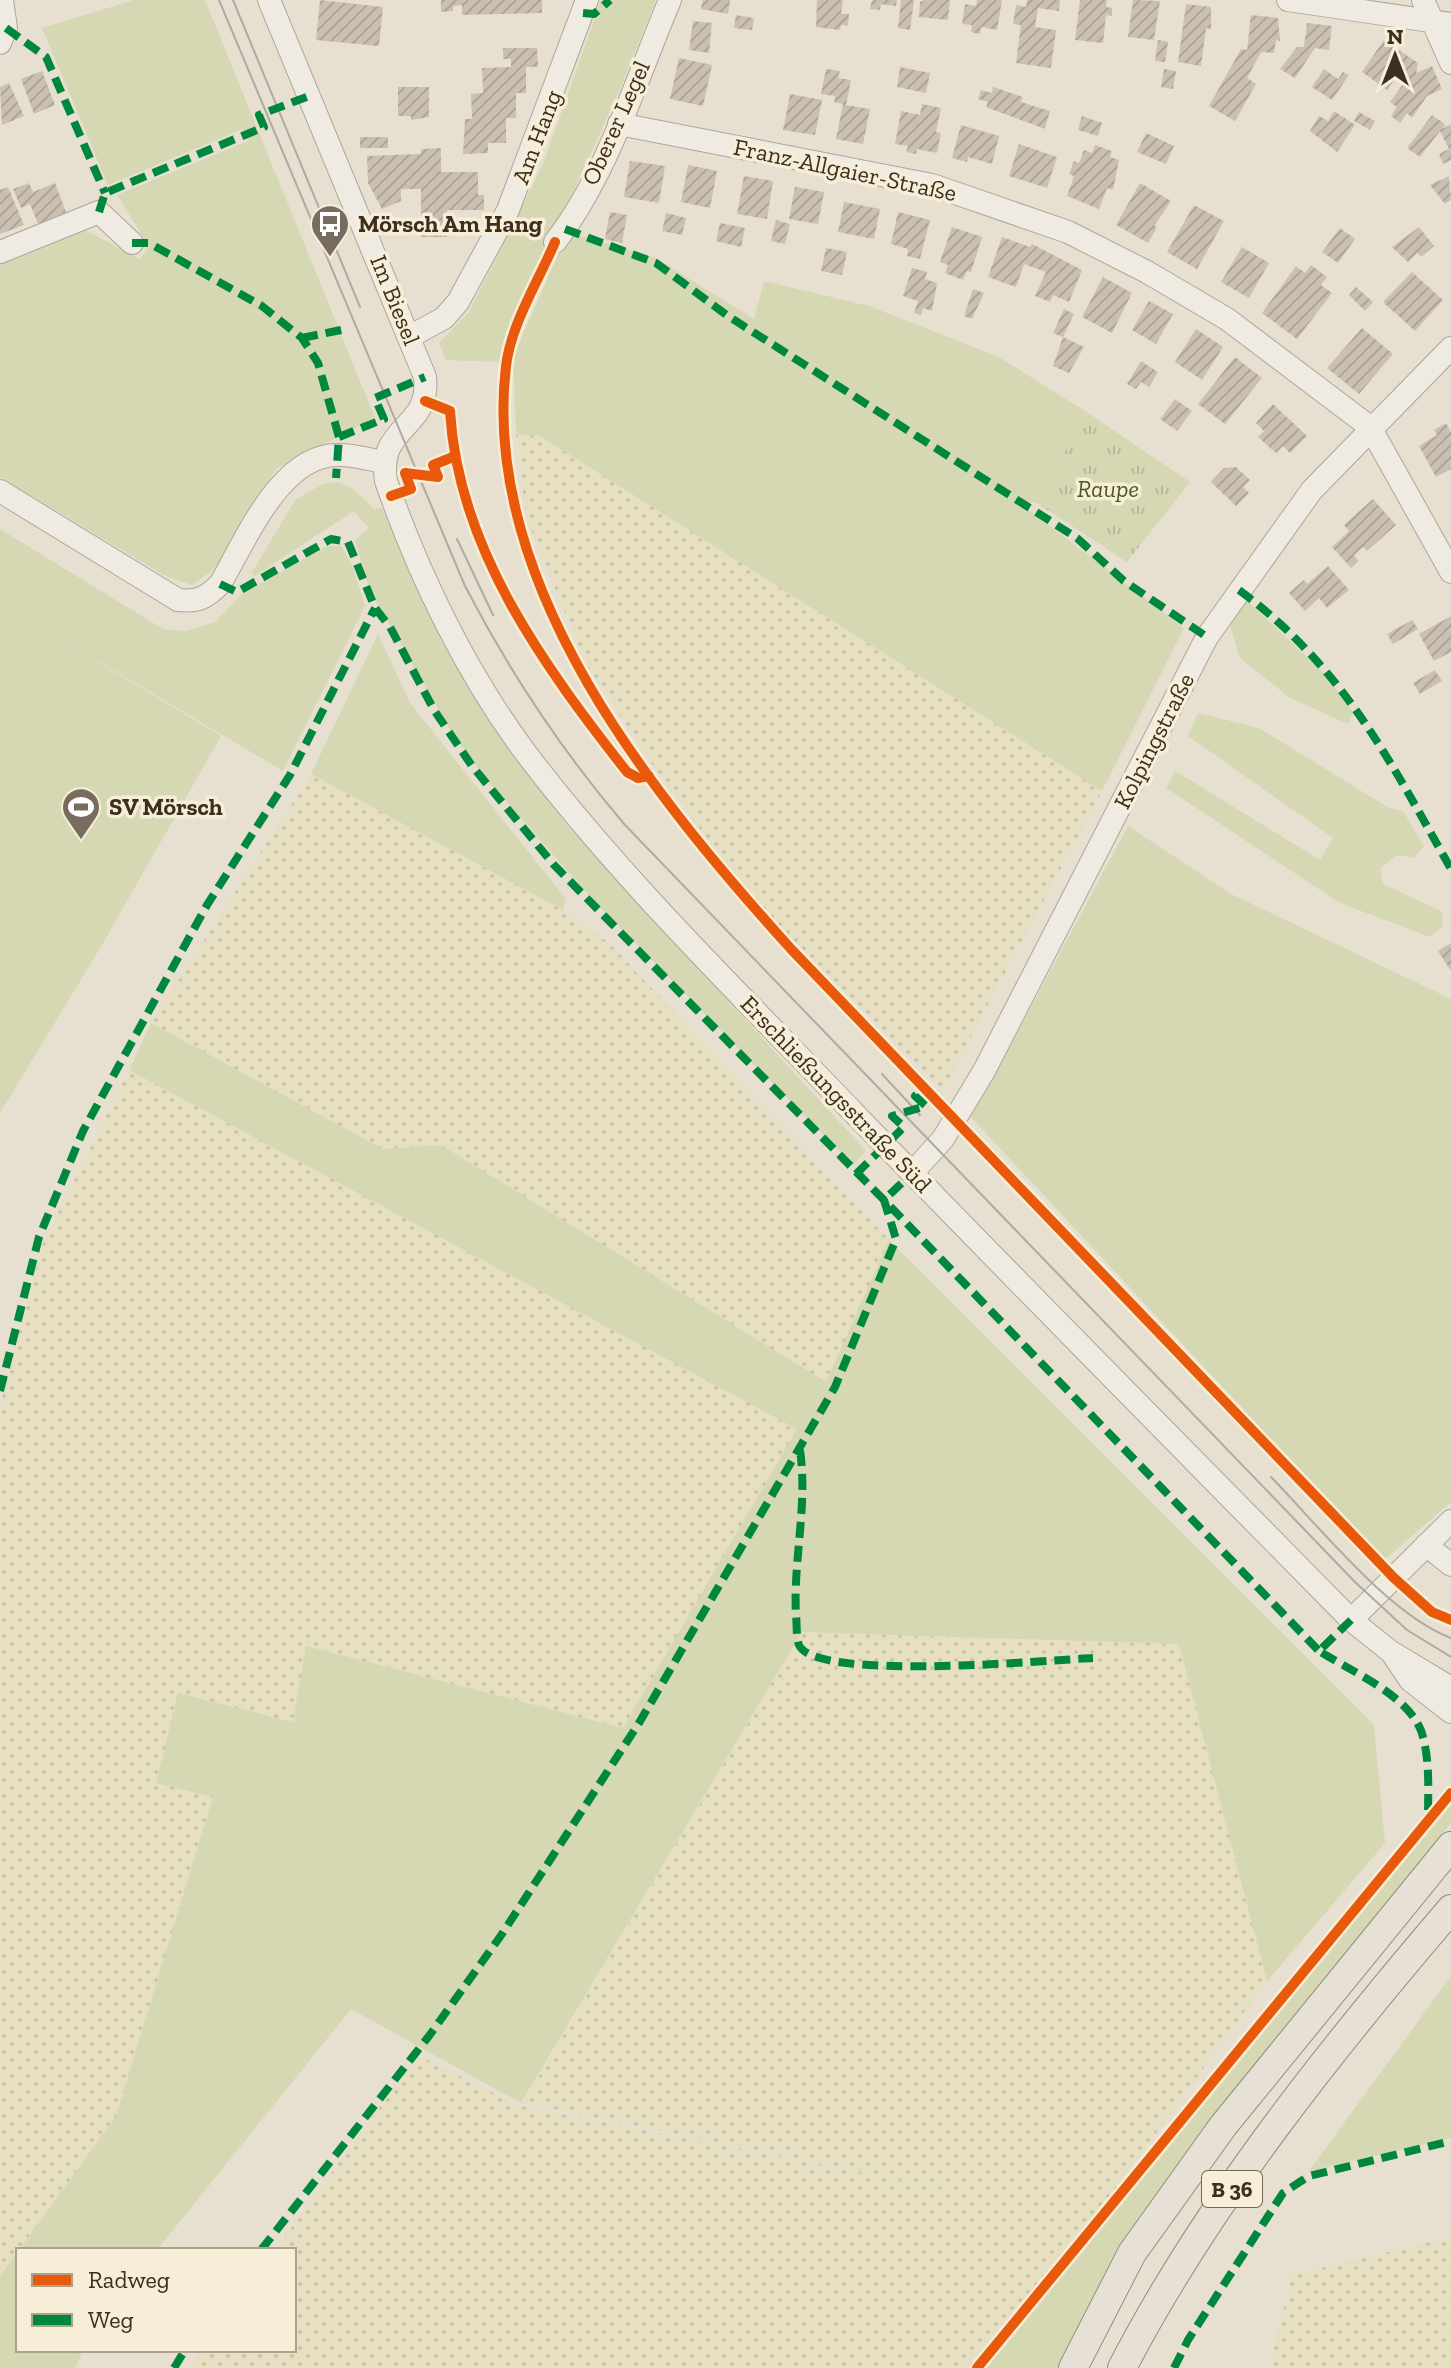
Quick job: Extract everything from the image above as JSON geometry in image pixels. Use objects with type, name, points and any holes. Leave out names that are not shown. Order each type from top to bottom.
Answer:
[{"type":"main road","name":"B 36","points":[[1073,2368],[1132,2253],[1223,2126],[1451,1846]]},
{"type":"main road","name":"B 36","points":[[1122,2368],[1184,2255],[1269,2138],[1451,1909]]},
{"type":"street","points":[[0,43],[6,28],[2,0]]},
{"type":"street","name":"Im Biesel","points":[[269,0],[411,336],[425,377],[425,401],[388,445],[383,462]]},
{"type":"street","name":"Am Hang","points":[[411,336],[444,318],[458,302],[508,210],[587,0]]},
{"type":"street","name":"Oberer Legel","points":[[555,242],[570,224],[619,124],[670,0]]},
{"type":"street","points":[[1288,0],[1442,22]]},
{"type":"street","points":[[1423,0],[1442,22],[1451,63]]},
{"type":"street","name":"Franz-Allgaier-Straße","points":[[619,124],[932,185],[1068,232],[1227,319],[1299,370],[1370,427],[1451,572]]},
{"type":"street","points":[[0,252],[99,212],[132,243]]},
{"type":"street","name":"Kolpingstraße","points":[[912,1173],[943,1139],[991,1059],[1207,637],[1312,490],[1370,427],[1451,348]]},
{"type":"street","points":[[0,491],[178,600],[192,601],[206,598],[220,584],[278,486],[294,472],[340,454],[383,462]]},
{"type":"street","name":"Erschließungsstraße Süd","points":[[383,462],[391,496],[448,624],[480,683],[526,754],[599,841],[912,1173],[1351,1620],[1391,1652],[1450,1687]]},
{"type":"street","points":[[1351,1620],[1451,1521]]},
{"type":"street","points":[[1426,1545],[1451,1565]]},
{"type":"street","name":"Erschließungsstraße Süd","points":[[1391,1652],[1410,1680],[1451,1712]]},
{"type":"shaded area","points":[[516,434],[540,436],[1102,791],[943,1089],[757,904],[663,780],[585,662],[526,517]]},
{"type":"shaded area","points":[[311,774],[563,910],[609,943],[889,1240],[827,1383],[441,1145],[383,1149],[151,1023]]},
{"type":"shaded area","points":[[129,1070],[798,1429],[623,1728],[306,1647],[293,1722],[213,1797],[116,2116],[20,2248],[16,2248],[16,2254],[0,2276],[0,1406],[43,1243]]},
{"type":"shaded area","points":[[802,1632],[1179,1644],[1267,1981],[1094,2218],[972,2368],[189,2368],[201,2352],[296,2352],[296,2248],[276,2248],[418,2055],[520,2106],[979,2195],[523,2103]]},
{"type":"shaded area","points":[[1451,2237],[1451,2368],[1269,2368],[1292,2275]]},
{"type":"green space","points":[[134,0],[205,0],[375,418],[276,469],[215,568],[193,585],[167,577],[0,477],[0,264],[83,229],[140,259],[149,246],[117,195],[248,141],[243,129],[108,185],[42,28]]},
{"type":"green space","points":[[601,0],[656,0],[623,82],[504,345],[501,362],[446,360],[439,343],[469,312],[544,162]]},
{"type":"green space","points":[[568,232],[654,257],[754,319],[764,281],[869,306],[999,357],[1088,413],[1035,502],[1021,504],[1184,628],[1102,791],[540,436],[516,434],[513,357]]},
{"type":"green space","name":"Raupe","points":[[1088,413],[1190,482],[1127,562],[1035,502]]},
{"type":"green space","points":[[337,482],[352,488],[374,509],[382,508],[442,642],[485,715],[565,823],[866,1151],[853,1165],[592,899],[483,775],[452,733],[370,591],[355,540],[369,528],[354,511],[255,576],[251,574],[295,500],[323,484]]},
{"type":"green space","name":"SV Mörsch","points":[[0,529],[163,629],[185,631],[215,622],[242,594],[327,546],[341,546],[352,565],[365,606],[283,771],[21,615],[221,736],[102,945],[0,1113]]},
{"type":"green space","points":[[1244,598],[1323,672],[1353,712],[1348,724],[1290,698],[1240,658],[1230,626]]},
{"type":"green space","points":[[378,634],[410,703],[566,899],[563,910],[311,774]]},
{"type":"green space","points":[[1198,713],[1259,728],[1389,808],[1403,811],[1424,846],[1414,858],[1397,855],[1380,869],[1383,884],[1443,912],[1442,927],[1430,937],[1340,903],[1166,788],[1175,771],[1320,860],[1333,838],[1188,736]]},
{"type":"green space","points":[[1128,826],[1231,894],[1451,999],[1451,1502],[1384,1560],[967,1113],[1021,1026]]},
{"type":"green space","points":[[151,1023],[383,1149],[441,1145],[826,1382],[889,1240],[1374,1725],[1385,1843],[1267,1981],[1179,1644],[802,1632],[521,2103],[351,2009],[159,2248],[20,2248],[116,2116],[213,1797],[156,1783],[178,1693],[293,1722],[306,1646],[623,1728],[797,1429],[129,1070]]},
{"type":"green space","points":[[1451,1800],[1451,1823],[1306,2002],[1060,2368],[983,2368]]},
{"type":"green space","points":[[1451,1977],[1451,2138],[1309,2171],[1443,1987]]},
{"type":"green space","points":[[16,2254],[16,2352],[82,2352],[75,2368],[0,2368],[0,2276]]},
{"type":"building","points":[[320,0],[383,7],[379,46],[316,40]]},
{"type":"building","points":[[441,0],[542,0],[542,13],[462,15],[462,5],[453,6],[453,11],[441,12]]},
{"type":"building","points":[[703,0],[730,0],[728,14],[701,9]]},
{"type":"building","points":[[817,0],[843,0],[841,14],[849,14],[848,26],[841,25],[840,30],[816,27]]},
{"type":"building","points":[[872,0],[897,0],[896,6],[881,4],[880,10],[870,9]]},
{"type":"building","points":[[901,0],[914,0],[910,30],[898,28]]},
{"type":"building","points":[[950,0],[948,20],[919,17],[920,2]]},
{"type":"building","points":[[977,0],[1002,0],[997,30],[981,27],[980,34],[971,32],[972,25],[962,24],[965,4],[976,6]]},
{"type":"building","points":[[1027,0],[1060,0],[1059,11],[1038,8],[1035,27],[1056,30],[1051,68],[1016,63],[1021,25],[1013,24],[1016,5],[1026,7]]},
{"type":"building","points":[[1080,0],[1107,0],[1106,7],[1112,8],[1112,16],[1106,15],[1103,43],[1075,40]]},
{"type":"building","points":[[1133,0],[1160,1],[1154,40],[1128,37]]},
{"type":"building","points":[[1186,4],[1211,7],[1211,29],[1206,28],[1201,66],[1178,62]]},
{"type":"building","points":[[736,15],[754,18],[752,30],[734,28]]},
{"type":"building","points":[[1251,15],[1278,18],[1280,41],[1276,40],[1274,53],[1261,52],[1247,78],[1256,84],[1235,121],[1209,106],[1241,49],[1247,50]]},
{"type":"building","points":[[693,21],[712,23],[709,53],[689,50]]},
{"type":"building","points":[[1307,23],[1332,26],[1329,50],[1315,48],[1295,78],[1280,69],[1297,47],[1304,47]]},
{"type":"building","points":[[1158,40],[1168,42],[1165,62],[1155,61]]},
{"type":"building","points":[[1384,40],[1418,63],[1416,73],[1432,66],[1442,89],[1427,96],[1412,118],[1407,113],[1400,123],[1391,116],[1397,107],[1390,102],[1406,80],[1398,75],[1387,90],[1362,72]]},
{"type":"building","points":[[503,48],[537,48],[538,67],[526,67],[526,93],[516,93],[516,118],[506,118],[506,143],[488,143],[488,153],[463,154],[465,119],[472,119],[471,94],[483,93],[482,68],[511,67],[511,59],[503,59]]},
{"type":"building","points":[[679,58],[712,65],[703,106],[670,99]]},
{"type":"building","points":[[900,67],[930,73],[926,93],[897,87]]},
{"type":"building","points":[[826,69],[840,71],[838,78],[851,80],[846,105],[870,109],[863,144],[836,139],[843,104],[834,102],[835,96],[821,94]]},
{"type":"building","points":[[1164,69],[1176,71],[1173,89],[1161,87]]},
{"type":"building","points":[[1324,69],[1338,79],[1343,72],[1349,75],[1332,100],[1312,87]]},
{"type":"building","points":[[42,71],[55,105],[34,114],[21,79]]},
{"type":"building","points":[[9,83],[24,116],[2,125],[0,87]]},
{"type":"building","points":[[398,87],[429,87],[429,117],[411,120],[411,116],[398,116]]},
{"type":"building","points":[[993,87],[1023,97],[1021,102],[1050,111],[1045,129],[986,107],[988,102],[978,99],[981,90],[992,93]]},
{"type":"building","points":[[790,94],[822,100],[815,135],[783,130]]},
{"type":"building","points":[[922,104],[941,108],[936,132],[941,133],[937,153],[917,149],[916,154],[906,152],[908,146],[895,144],[901,111],[920,115]]},
{"type":"building","points":[[1334,111],[1355,125],[1337,152],[1310,131],[1319,116],[1328,121]]},
{"type":"building","points":[[1359,112],[1375,121],[1370,130],[1354,121]]},
{"type":"building","points":[[1432,115],[1445,124],[1442,129],[1451,124],[1451,160],[1443,164],[1439,154],[1449,149],[1440,131],[1420,157],[1407,148]]},
{"type":"building","points":[[1082,116],[1102,123],[1098,136],[1078,130]]},
{"type":"building","points":[[961,125],[999,136],[992,164],[968,157],[967,162],[952,158]]},
{"type":"building","points":[[1146,133],[1174,146],[1166,164],[1137,152]]},
{"type":"building","points":[[360,137],[388,137],[388,148],[360,148]]},
{"type":"building","points":[[1019,144],[1057,157],[1047,188],[1009,176]]},
{"type":"building","points":[[1095,145],[1112,151],[1110,157],[1119,160],[1113,190],[1107,188],[1099,209],[1067,196],[1074,176],[1069,174],[1074,161],[1079,163],[1084,150],[1092,153]]},
{"type":"building","points":[[441,148],[441,172],[478,172],[478,195],[484,195],[484,210],[447,210],[447,237],[421,237],[421,189],[401,189],[401,201],[382,209],[368,183],[367,156],[421,154],[421,149]]},
{"type":"building","points":[[630,161],[665,166],[659,203],[624,197]]},
{"type":"building","points":[[688,165],[717,171],[710,208],[681,202]]},
{"type":"building","points":[[744,176],[773,181],[767,219],[737,214]]},
{"type":"building","points":[[1449,176],[1451,200],[1445,204],[1430,185]]},
{"type":"building","points":[[29,183],[33,192],[55,183],[66,212],[38,224],[30,204],[21,208],[13,189]]},
{"type":"building","points":[[1140,183],[1171,201],[1154,226],[1157,227],[1148,243],[1116,225]]},
{"type":"building","points":[[8,187],[24,225],[0,234],[0,190]]},
{"type":"building","points":[[795,187],[824,192],[818,224],[789,219]]},
{"type":"building","points":[[844,202],[880,209],[874,239],[838,232]]},
{"type":"building","points":[[1194,205],[1224,221],[1197,269],[1167,252]]},
{"type":"building","points":[[610,212],[627,215],[622,243],[605,239]]},
{"type":"building","points":[[898,212],[930,220],[920,259],[907,256],[908,249],[891,244]]},
{"type":"building","points":[[666,213],[686,218],[682,235],[662,231]]},
{"type":"building","points":[[776,220],[790,224],[785,244],[771,241]]},
{"type":"building","points":[[720,223],[745,228],[741,247],[716,241]]},
{"type":"building","points":[[952,227],[982,237],[971,272],[967,271],[963,280],[945,273],[948,265],[940,262]]},
{"type":"building","points":[[1419,227],[1434,246],[1421,257],[1417,253],[1408,262],[1392,247]]},
{"type":"building","points":[[1340,228],[1355,239],[1338,263],[1322,252]]},
{"type":"building","points":[[1002,237],[1030,247],[1032,244],[1082,270],[1069,302],[1053,295],[1050,302],[1035,296],[1046,272],[1024,264],[1016,287],[988,277]]},
{"type":"building","points":[[1242,247],[1269,263],[1249,298],[1221,282]]},
{"type":"building","points":[[826,248],[847,252],[842,275],[821,271]]},
{"type":"building","points":[[1311,265],[1327,277],[1321,285],[1332,293],[1297,339],[1262,313],[1296,266],[1305,273]]},
{"type":"building","points":[[912,268],[927,272],[925,279],[937,283],[932,311],[923,308],[921,315],[914,313],[918,301],[903,296]]},
{"type":"building","points":[[1412,272],[1443,300],[1415,331],[1383,302]]},
{"type":"building","points":[[1103,277],[1132,293],[1112,333],[1082,317]]},
{"type":"building","points":[[1356,287],[1373,302],[1365,311],[1349,295]]},
{"type":"building","points":[[973,289],[984,293],[972,319],[964,316]]},
{"type":"building","points":[[1149,301],[1173,314],[1156,344],[1132,330]]},
{"type":"building","points":[[1064,309],[1074,314],[1063,337],[1053,333]]},
{"type":"building","points":[[1362,328],[1393,354],[1359,394],[1327,368]]},
{"type":"building","points":[[1196,329],[1223,347],[1202,380],[1175,362]]},
{"type":"building","points":[[1063,337],[1084,347],[1069,373],[1053,366]]},
{"type":"building","points":[[1235,357],[1262,378],[1225,424],[1198,404]]},
{"type":"building","points":[[1141,361],[1158,372],[1149,387],[1141,382],[1136,389],[1127,384]]},
{"type":"building","points":[[1175,399],[1192,411],[1177,431],[1160,419]]},
{"type":"building","points":[[1273,404],[1307,436],[1290,453],[1283,446],[1276,453],[1258,437],[1264,431],[1256,423]]},
{"type":"building","points":[[1446,423],[1451,432],[1451,469],[1436,477],[1419,446],[1437,435],[1434,430]]},
{"type":"building","points":[[1236,467],[1250,480],[1243,487],[1249,493],[1236,506],[1211,482],[1224,468]]},
{"type":"building","points":[[1373,499],[1396,525],[1367,551],[1363,547],[1354,555],[1358,561],[1351,568],[1332,547],[1349,531],[1344,525]]},
{"type":"building","points":[[1328,566],[1349,590],[1327,608],[1319,598],[1305,611],[1289,593],[1304,580],[1307,584]]},
{"type":"building","points":[[1451,616],[1451,652],[1434,661],[1419,634]]},
{"type":"building","points":[[1412,620],[1418,629],[1393,644],[1387,634]]},
{"type":"building","points":[[1435,670],[1442,681],[1420,694],[1413,683]]},
{"type":"building","points":[[1451,943],[1451,971],[1438,951]]},
{"type":"tram line","points":[[219,0],[465,586],[500,650],[579,768],[625,825],[1355,1582],[1407,1630],[1451,1657]]},
{"type":"tram line","points":[[233,0],[360,307]]},
{"type":"tram line","points":[[457,539],[493,615]]},
{"type":"tram line","points":[[882,1074],[920,1115]]},
{"type":"tram line","points":[[1271,1477],[1379,1589],[1403,1610],[1451,1638]]},
{"type":"marked path","points":[[583,13],[594,14],[610,0]]},
{"type":"marked path","points":[[6,28],[46,57],[105,193]]},
{"type":"marked path","points":[[99,212],[105,193],[264,127],[259,115],[309,96]]},
{"type":"marked path","points":[[565,229],[656,263],[728,316],[1077,538],[1124,581],[1207,637]]},
{"type":"marked path","points":[[132,243],[149,243],[262,306],[302,338],[318,363],[339,437],[336,478]]},
{"type":"marked path","points":[[302,338],[346,329]]},
{"type":"marked path","points":[[339,437],[384,419],[375,398],[425,377]]},
{"type":"marked path","points":[[220,584],[237,592],[331,539],[348,542],[375,608],[390,627],[434,710],[472,766],[554,865],[884,1200],[912,1173]]},
{"type":"marked path","points":[[1239,590],[1307,651],[1361,717],[1451,869]]},
{"type":"marked path","points":[[0,1391],[39,1237],[83,1131],[207,905],[290,775],[375,608]]},
{"type":"marked path","points":[[856,1174],[904,1127],[892,1116],[926,1106],[915,1096],[917,1094]]},
{"type":"marked path","points":[[263,2248],[429,2036],[502,1934],[639,1723],[835,1387],[896,1239],[884,1200],[1319,1651]]},
{"type":"marked path","points":[[800,1450],[802,1491],[797,1634],[799,1645],[814,1656],[846,1663],[887,1666],[985,1665],[1093,1658]]},
{"type":"marked path","points":[[1351,1620],[1319,1651],[1394,1697],[1417,1723],[1427,1757],[1428,1818]]},
{"type":"marked path","points":[[1174,2368],[1188,2340],[1283,2193],[1309,2176],[1451,2141]]},
{"type":"marked path","points":[[174,2368],[184,2352]]},
{"type":"cycle path","points":[[555,242],[519,318],[509,350],[505,448],[520,528],[549,607],[587,683],[685,825],[791,949],[1394,1578],[1432,1612],[1451,1620]]},
{"type":"cycle path","points":[[425,401],[450,411],[456,462],[469,511],[510,604],[565,690],[627,772],[638,778],[649,776]]},
{"type":"cycle path","points":[[391,496],[411,489],[405,473],[438,477],[433,465],[453,457]]},
{"type":"cycle path","points":[[977,2368],[1451,1793]]},
{"type":"place","name":"Mörsch Am Hang","points":[[330,258]]},
{"type":"place","name":"SV Mörsch","points":[[81,841]]}]
